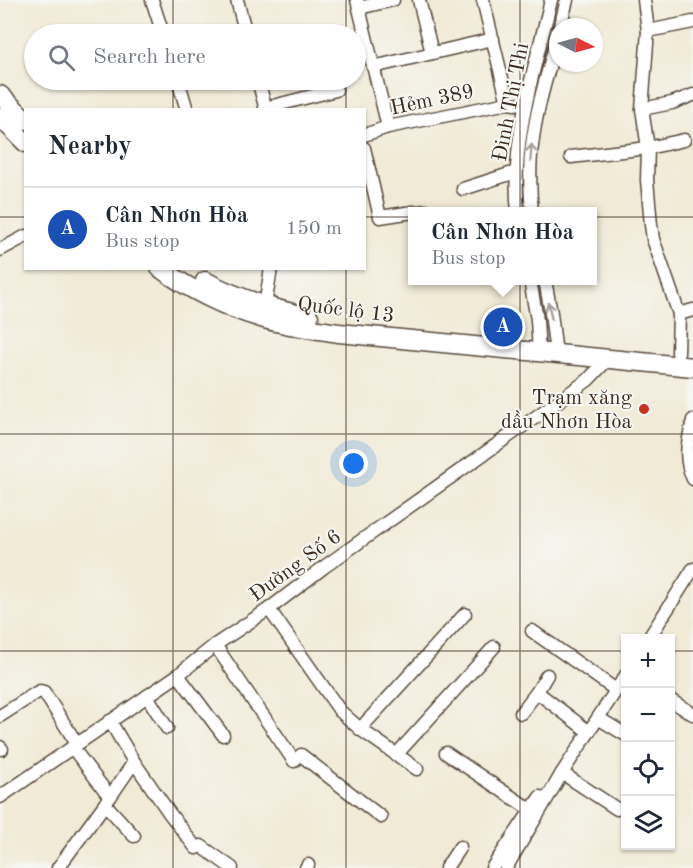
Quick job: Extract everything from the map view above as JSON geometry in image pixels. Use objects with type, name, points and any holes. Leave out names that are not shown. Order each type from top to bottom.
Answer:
[{"type":"highway","points":[[0,95],[24,118]]},
{"type":"highway","points":[[0,117],[24,141]]},
{"type":"highway","name":"Quốc lộ 13","points":[[163,270],[187,286],[226,306],[262,319],[307,329],[547,347],[686,354]]},
{"type":"highway","name":"Quốc lộ 13","points":[[186,270],[237,296],[265,306],[308,316],[547,347],[608,359],[693,367]]},
{"type":"street","points":[[152,0],[160,24]]},
{"type":"street","points":[[237,0],[243,24]]},
{"type":"street","points":[[363,24],[358,4],[393,0]]},
{"type":"street","points":[[419,0],[432,53]]},
{"type":"street","points":[[483,0],[508,103],[526,106]]},
{"type":"street","name":"Đinh Thị Thi","points":[[518,207],[516,171],[518,146],[551,0]]},
{"type":"street","points":[[562,18],[567,0]]},
{"type":"street","points":[[644,0],[648,31],[642,109],[648,148],[647,180],[653,239],[679,314],[686,354]]},
{"type":"street","points":[[648,31],[693,22]]},
{"type":"street","points":[[366,38],[388,127]]},
{"type":"street","points":[[373,67],[493,39]]},
{"type":"street","name":"Đinh Thị Thi","points":[[532,207],[532,143],[549,70]]},
{"type":"street","points":[[181,90],[186,108]]},
{"type":"street","points":[[261,90],[266,108]]},
{"type":"street","points":[[270,108],[336,90]]},
{"type":"street","points":[[642,109],[672,103],[693,95]]},
{"type":"street","name":"Hẻm 389","points":[[366,134],[388,127],[508,103]]},
{"type":"street","points":[[572,157],[648,148],[684,140]]},
{"type":"street","points":[[366,157],[380,217],[408,213]]},
{"type":"street","points":[[463,189],[516,171]]},
{"type":"street","points":[[0,250],[24,237]]},
{"type":"street","points":[[265,306],[271,270]]},
{"type":"street","points":[[531,285],[547,347]]},
{"type":"street","points":[[545,285],[547,347]]},
{"type":"street","points":[[679,314],[693,310]]},
{"type":"street","name":"Đường Số 6","points":[[0,797],[178,675],[215,645],[269,609],[324,567],[588,380],[608,359]]},
{"type":"street","points":[[693,420],[686,453],[693,479]]},
{"type":"street","points":[[652,634],[693,569]]},
{"type":"street","points":[[269,609],[340,711],[360,729],[417,769]]},
{"type":"street","points":[[360,729],[465,614]]},
{"type":"street","points":[[532,631],[616,690]]},
{"type":"street","points":[[215,645],[297,758],[381,817]]},
{"type":"street","points":[[396,755],[494,647]]},
{"type":"street","points":[[178,675],[223,735]]},
{"type":"street","points":[[521,713],[547,675]]},
{"type":"street","points":[[506,868],[558,778],[621,682]]},
{"type":"street","points":[[0,716],[36,693],[44,692],[107,800],[134,836]]},
{"type":"street","points":[[537,692],[589,732]]},
{"type":"street","points":[[147,696],[167,728]]},
{"type":"street","points":[[675,703],[693,714]]},
{"type":"street","points":[[598,718],[621,732]]},
{"type":"street","points":[[110,721],[134,762],[170,814],[199,847],[232,868]]},
{"type":"street","points":[[446,753],[531,810]]},
{"type":"street","points":[[58,868],[134,762]]},
{"type":"street","points":[[558,778],[617,809]]},
{"type":"street","points":[[492,868],[544,792],[558,778]]},
{"type":"street","points":[[446,868],[460,848]]},
{"type":"place","name":"Cân Nhơn Hòa","points":[[503,327]]},
{"type":"place","name":"Trạm xăng dầu Nhơn Hòa","points":[[644,409]]}]
